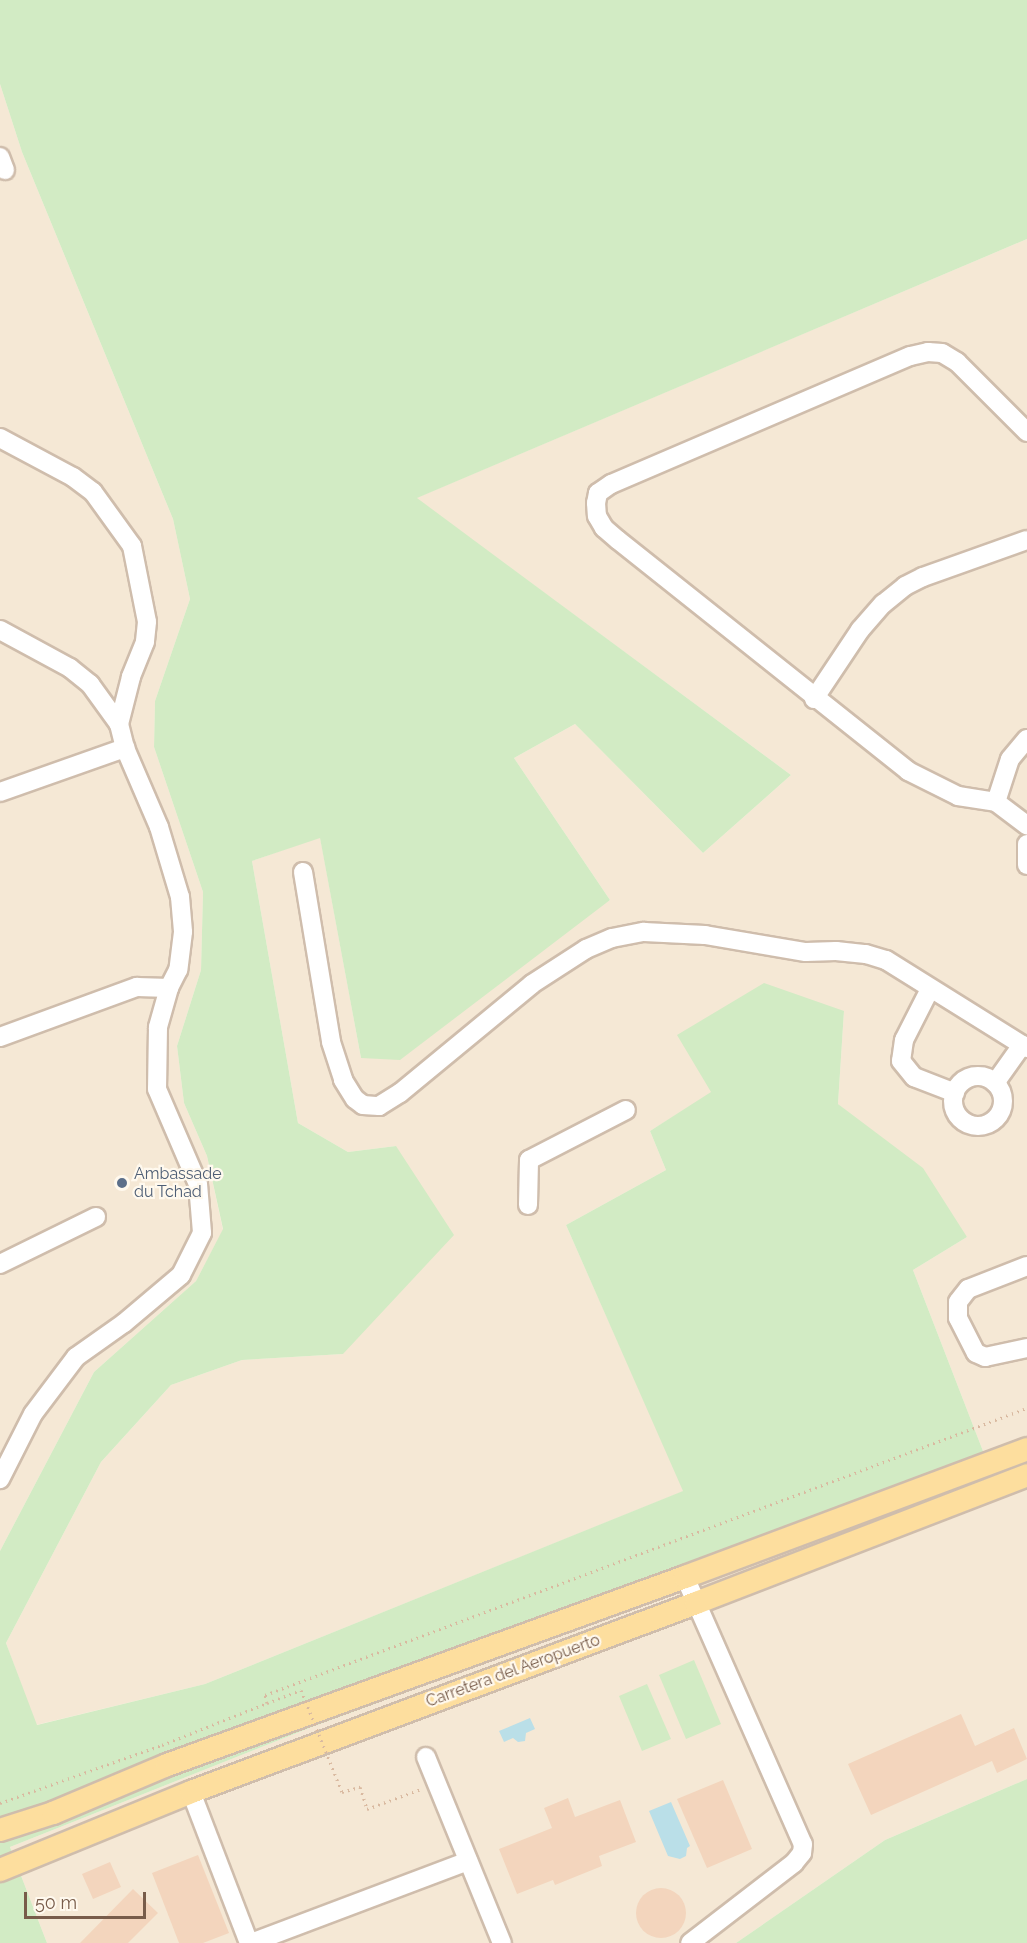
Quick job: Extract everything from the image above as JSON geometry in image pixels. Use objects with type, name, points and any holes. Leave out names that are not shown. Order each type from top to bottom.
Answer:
[{"type":"main road","name":"Carretera del Aeropuerto","points":[[0,1830],[53,1813],[167,1765],[685,1577],[1027,1449]]},
{"type":"main road","name":"Carretera del Aeropuerto","points":[[0,1870],[190,1792],[696,1603],[1027,1475]]},
{"type":"main road","points":[[416,1674],[426,1703]]},
{"type":"street","points":[[1027,432],[957,362],[942,352],[928,352],[910,356],[611,484],[598,493],[597,516],[604,528],[814,699],[908,771],[958,796],[996,802],[1027,825]]},
{"type":"street","points":[[0,438],[73,477],[93,492],[123,530],[132,546],[147,622],[145,642],[131,677],[119,724]]},
{"type":"street","points":[[814,699],[860,630],[883,604],[905,586],[922,577],[1027,540]]},
{"type":"street","points":[[0,630],[70,668],[90,684],[119,724],[125,748],[159,827],[183,914],[182,949],[178,970],[169,988],[158,1027],[157,1089],[198,1184],[202,1233],[181,1275],[124,1323],[76,1357],[33,1414],[0,1479]]},
{"type":"street","points":[[996,802],[1010,759],[1027,739]]},
{"type":"street","points":[[0,792],[125,748]]},
{"type":"street","points":[[1027,844],[1027,865]]},
{"type":"street","points":[[303,872],[332,1042],[343,1080],[355,1099],[363,1105],[379,1106],[400,1093],[532,984],[586,949],[612,938],[644,932],[705,935],[807,952],[836,951],[866,954],[886,960],[1024,1046],[995,1083]]},
{"type":"street","points":[[0,1037],[137,987],[169,988]]},
{"type":"street","points":[[930,989],[904,1040],[901,1061],[914,1077],[955,1093]]},
{"type":"street","points":[[981,1076],[995,1083],[1003,1097],[1003,1105],[995,1119],[988,1124],[972,1125],[965,1122],[955,1109],[955,1093],[965,1080],[981,1076]]},
{"type":"street","points":[[528,1206],[529,1160],[626,1110]]},
{"type":"street","points":[[0,1264],[96,1217]]},
{"type":"street","points":[[1027,1266],[968,1290],[958,1302],[958,1318],[976,1353],[985,1357],[1027,1348]]},
{"type":"street","points":[[685,1577],[804,1844],[802,1853],[794,1863],[690,1943]]},
{"type":"street","points":[[426,1757],[502,1943]]},
{"type":"street","points":[[190,1792],[250,1943],[468,1861]]},
{"type":"path","points":[[267,1703],[264,1695],[1027,1408]]},
{"type":"path","points":[[0,1803],[162,1745],[301,1690],[342,1792],[360,1787],[367,1809],[436,1783]]},
{"type":"shaded area","points":[[0,84],[22,152],[173,519],[190,599],[155,701],[154,747],[203,892],[201,970],[177,1046],[184,1103],[207,1156],[223,1230],[196,1281],[94,1372],[0,1551]]},
{"type":"shaded area","points":[[1027,239],[1027,1779],[885,1840],[736,1943],[47,1943],[10,1847],[312,1727],[993,1477],[913,1270],[967,1237],[864,1126],[838,1104],[844,1011],[650,1131],[666,1170],[566,1225],[684,1491],[205,1684],[36,1725],[6,1643],[101,1462],[171,1385],[242,1360],[343,1354],[396,1146],[348,1152],[298,1123],[252,861],[320,837],[361,1058],[610,900],[514,758],[575,724],[703,853],[791,775],[416,498]]},
{"type":"green space","points":[[0,0],[1027,0],[1027,239],[417,498],[791,775],[703,853],[575,724],[514,758],[610,900],[400,1060],[361,1058],[320,838],[252,861],[298,1123],[348,1152],[396,1146],[454,1235],[343,1354],[242,1360],[171,1385],[101,1462],[6,1643],[37,1725],[205,1684],[683,1491],[566,1225],[666,1170],[650,1131],[711,1092],[677,1035],[764,983],[844,1011],[838,1104],[923,1168],[967,1237],[913,1270],[993,1477],[312,1727],[10,1847],[47,1943],[0,1943],[0,1551],[94,1372],[196,1281],[223,1229],[207,1156],[184,1103],[177,1046],[201,970],[203,892],[154,747],[155,701],[190,599],[173,519],[22,152],[0,84]]},
{"type":"green space","points":[[694,1660],[721,1724],[686,1739],[659,1675]]},
{"type":"green space","points":[[647,1684],[671,1739],[642,1751],[619,1696]]},
{"type":"green space","points":[[1027,1779],[1027,1943],[736,1943],[885,1840]]},
{"type":"water","points":[[530,1718],[535,1729],[526,1733],[525,1741],[518,1742],[513,1738],[504,1742],[499,1731]]},
{"type":"water","points":[[671,1802],[690,1846],[687,1848],[686,1856],[680,1859],[668,1856],[649,1811]]},
{"type":"building","points":[[961,1714],[975,1746],[1014,1728],[1027,1759],[997,1773],[992,1761],[871,1815],[848,1764]]},
{"type":"building","points":[[723,1780],[752,1849],[707,1868],[677,1799]]},
{"type":"building","points":[[568,1798],[575,1817],[620,1800],[636,1842],[599,1856],[602,1866],[555,1885],[553,1880],[517,1894],[499,1849],[552,1828],[544,1808]]},
{"type":"building","points":[[198,1855],[229,1933],[203,1943],[179,1943],[152,1873]]},
{"type":"building","points":[[110,1862],[121,1887],[93,1899],[82,1874]]},
{"type":"building","points":[[656,1888],[666,1888],[679,1895],[686,1908],[686,1918],[679,1931],[666,1938],[656,1938],[647,1934],[640,1927],[636,1918],[636,1908],[640,1899],[647,1892]]},
{"type":"building","points":[[133,1889],[158,1913],[128,1943],[80,1943]]},
{"type":"place","name":"Ambassade du Tchad","points":[[122,1183]]}]
